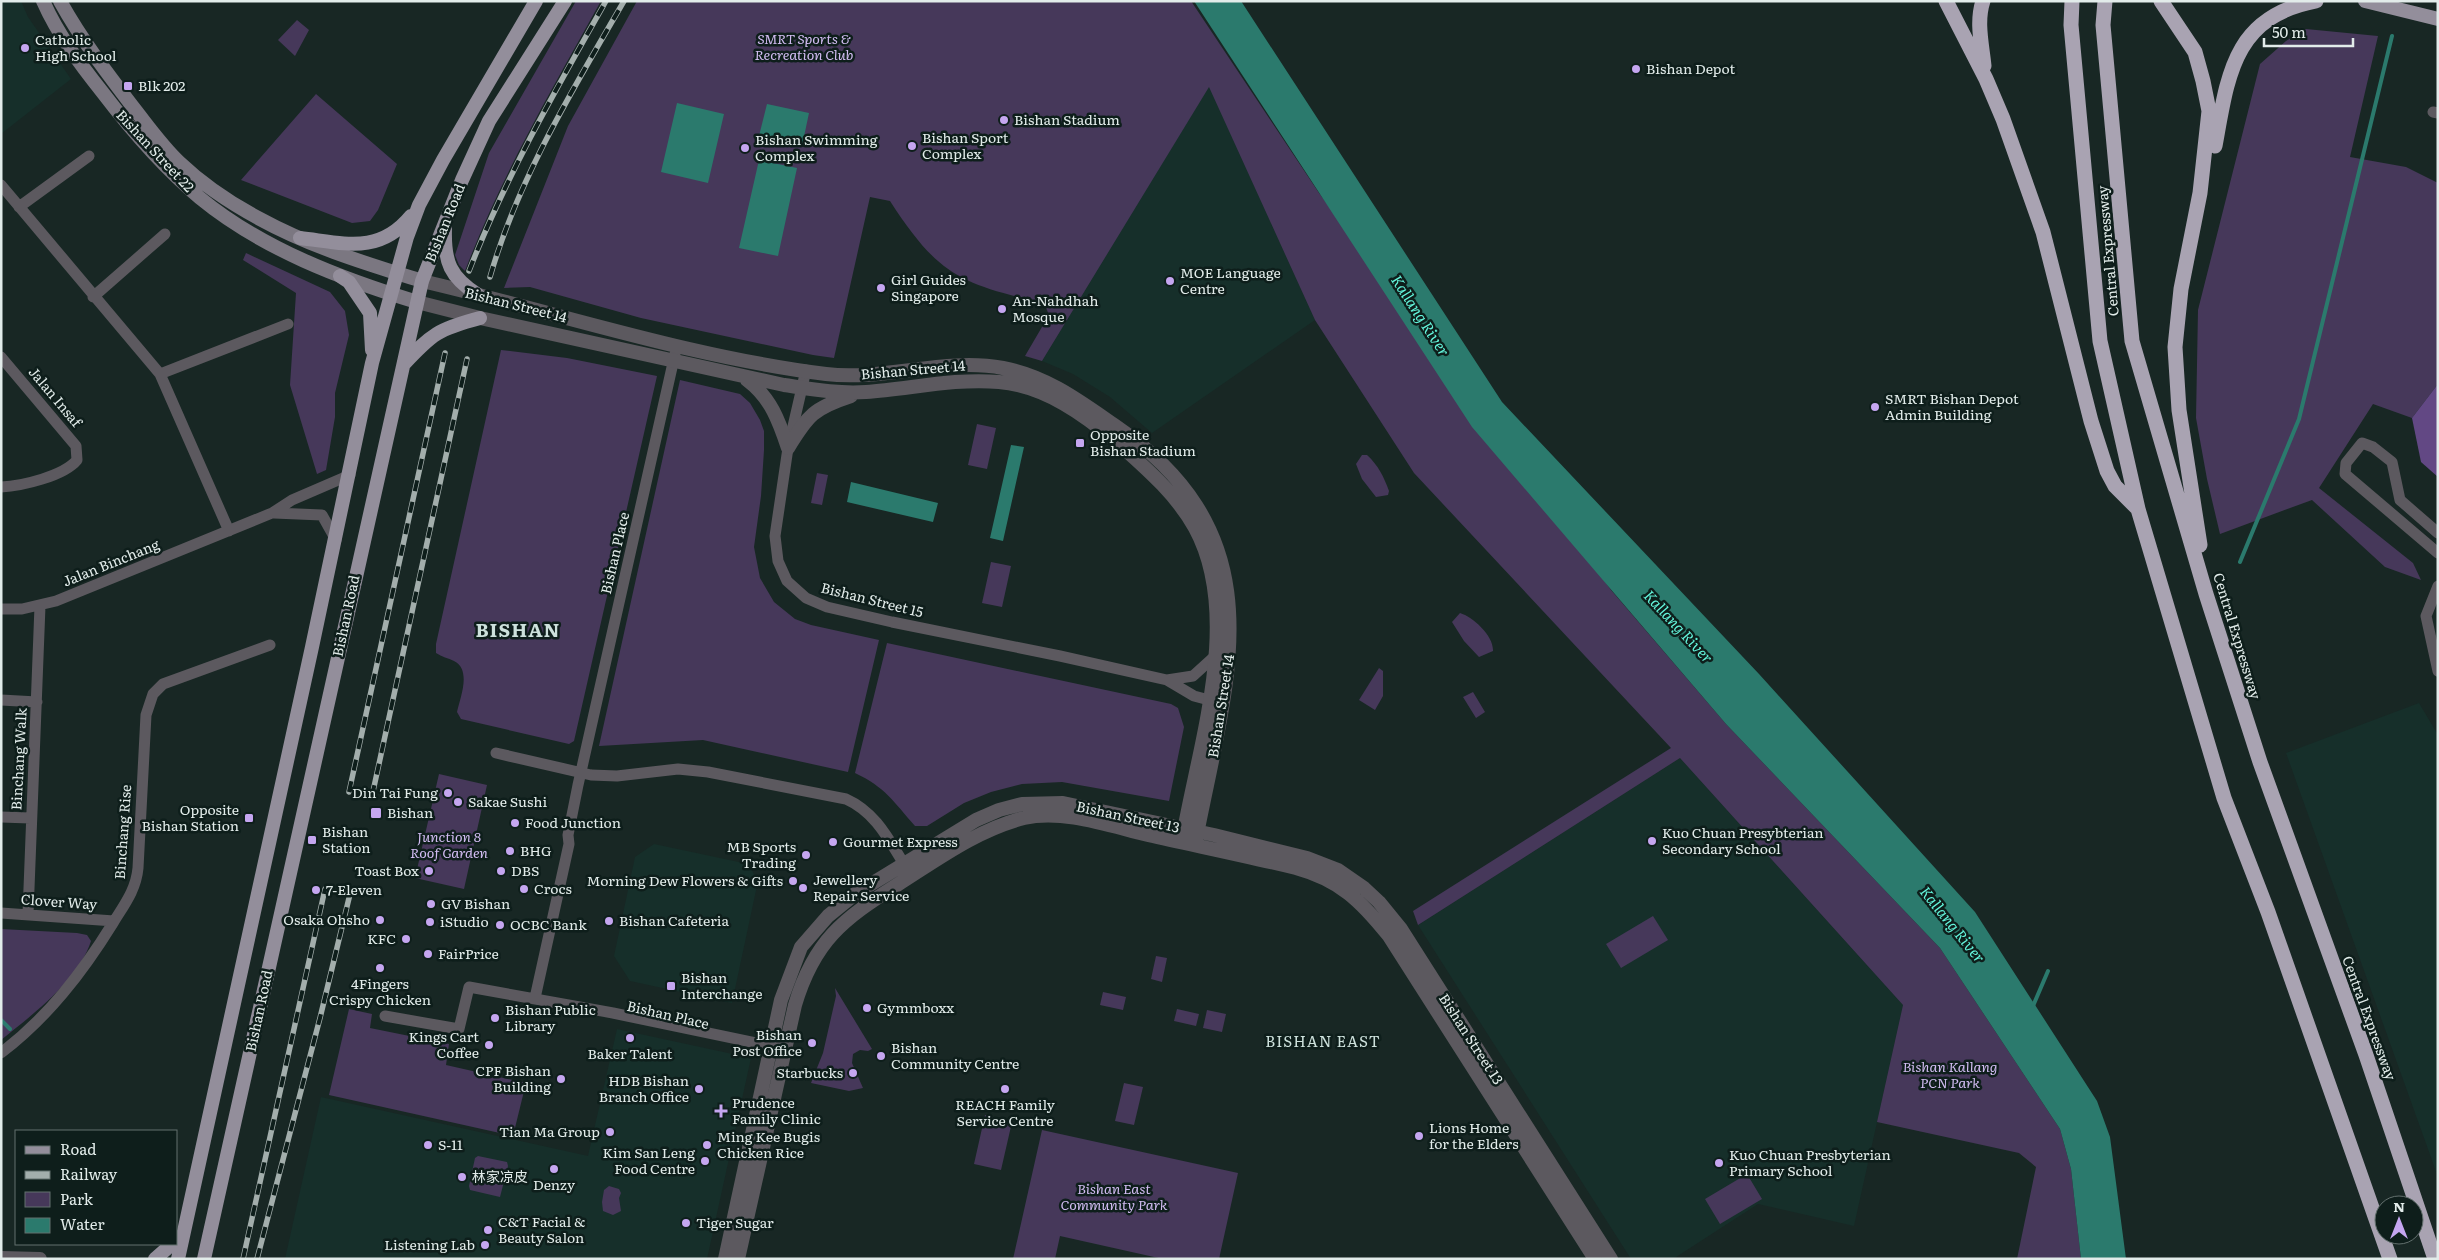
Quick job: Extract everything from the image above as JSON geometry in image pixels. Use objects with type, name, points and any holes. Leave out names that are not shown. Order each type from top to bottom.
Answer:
[{"type":"highway","points":[[1946,1],[1986,78],[2003,119],[2043,232],[2091,421],[2103,459],[2115,486],[2138,508]]},
{"type":"highway","points":[[1984,1],[1980,11],[1979,27],[1986,78]]},
{"type":"highway","name":"Central Expressway","points":[[2072,1],[2071,25],[2100,341],[2138,508],[2224,798],[2268,912],[2390,1259]]},
{"type":"highway","name":"Central Expressway","points":[[2104,1],[2103,25],[2132,341],[2206,594],[2260,762],[2366,1055],[2435,1259]]},
{"type":"highway","points":[[2161,1],[2194,52],[2204,80],[2209,111],[2200,193],[2181,289],[2175,348],[2179,410],[2190,471],[2206,594]]},
{"type":"highway","points":[[2200,193],[2214,148],[2227,80],[2238,53],[2252,33],[2276,13],[2297,5],[2316,1]]},
{"type":"main road","name":"Bishan Street 22","points":[[42,1],[51,21],[130,129],[172,174],[202,200],[250,232],[299,259],[340,276],[418,302]]},
{"type":"main road","name":"Bishan Street 22","points":[[60,1],[74,26],[103,68],[179,162],[224,197],[259,219],[300,238],[422,282]]},
{"type":"main road","name":"Bishan Road","points":[[178,1236],[336,540],[372,363],[406,237],[419,205],[465,121],[536,1]]},
{"type":"main road","name":"Bishan Road","points":[[204,1259],[422,282],[489,121],[565,1]]},
{"type":"main road","points":[[2365,1],[2438,19]]},
{"type":"main road","points":[[300,238],[355,244],[381,241],[400,229],[419,205]]},
{"type":"main road","points":[[446,221],[446,256],[450,266],[457,280],[478,295]]},
{"type":"main road","points":[[340,276],[349,282],[370,314],[372,363]]},
{"type":"main road","points":[[403,364],[426,340],[437,332],[456,324],[480,318]]},
{"type":"main road","points":[[155,1259],[171,1245]]},
{"type":"main road","name":"Bishan Road","points":[[177,1245],[178,1259]]},
{"type":"street","points":[[19,207],[89,156]]},
{"type":"street","points":[[1,186],[160,374],[229,531]]},
{"type":"street","points":[[93,296],[166,234]]},
{"type":"street","name":"Bishan Street 14","points":[[422,282],[736,359],[806,370],[845,375],[969,364],[1001,368],[1026,374],[1052,384],[1130,435],[1167,468],[1185,490],[1207,524],[1220,555],[1229,591],[1231,635],[1226,689],[1190,837]]},
{"type":"street","name":"Bishan Street 14","points":[[418,302],[480,318],[801,388],[839,392],[866,392],[948,383],[999,382],[1034,390],[1054,398],[1082,415],[1109,435],[1172,495],[1195,528],[1206,555],[1214,586],[1217,625],[1215,656],[1190,837]]},
{"type":"street","points":[[160,374],[288,324]]},
{"type":"street","points":[[668,343],[676,352],[675,361]]},
{"type":"street","name":"Jalan Insaf","points":[[1,357],[76,446],[77,460],[70,468],[17,486],[1,487]]},
{"type":"street","name":"Bishan Place","points":[[531,998],[569,844],[568,835],[581,772],[670,376],[675,361]]},
{"type":"street","name":"Bishan Street 15","points":[[806,370],[788,448],[775,536],[778,561],[787,581],[806,598],[827,606],[892,622],[1045,652],[1167,680],[1194,696],[1209,700]]},
{"type":"street","points":[[742,376],[760,390],[772,407],[788,448]]},
{"type":"street","points":[[788,448],[804,423],[818,408],[866,392]]},
{"type":"street","points":[[2438,533],[2400,500],[2392,462],[2373,447],[2362,443],[2346,463],[2346,474],[2438,553]]},
{"type":"street","name":"Jalan Binchang","points":[[1,609],[40,606],[272,513],[292,500],[350,475]]},
{"type":"street","name":"Jalan Binchang","points":[[272,513],[322,515],[336,540]]},
{"type":"street","points":[[2438,586],[2426,616],[2438,671]]},
{"type":"street","name":"Binchang Walk","points":[[28,914],[30,818],[37,702],[40,606]]},
{"type":"street","name":"Binchang Rise","points":[[1,1053],[57,1002],[80,974],[134,890],[137,880],[146,715],[152,694],[163,684],[270,646]]},
{"type":"street","name":"Bishan Street 15","points":[[1167,680],[1193,676],[1215,656]]},
{"type":"street","points":[[1209,700],[1226,689]]},
{"type":"street","points":[[1,700],[37,702]]},
{"type":"street","points":[[496,753],[581,772],[617,776],[678,769],[708,772],[846,799],[860,806],[871,815],[904,864]]},
{"type":"street","name":"Bishan Street 13","points":[[725,1259],[783,992],[801,947],[828,916],[855,894],[976,820],[999,810],[1022,804],[1064,803],[1315,873],[1348,892],[1368,910],[1398,949],[1595,1259]]},
{"type":"street","points":[[1,817],[30,818]]},
{"type":"street","name":"Bishan Street 13","points":[[738,1259],[794,1004],[806,971],[820,948],[835,930],[857,910],[981,833],[1026,818],[1064,817],[1190,837],[1324,863],[1364,888],[1379,902],[1401,929],[1611,1259]]},
{"type":"street","name":"Clover Way","points":[[1,913],[114,921]]},
{"type":"street","name":"Bishan Place","points":[[385,1016],[456,1030],[461,1027],[469,987],[531,998],[606,1014],[612,1018],[784,1053]]},
{"type":"street","points":[[1,1258],[40,1259]]},
{"type":"shaded area","name":"Catholic High School","points":[[1,1],[21,1],[28,17],[71,79],[1,134]]},
{"type":"shaded area","points":[[1209,86],[1315,320],[1152,433],[1110,397],[1073,374],[1042,361]]},
{"type":"shaded area","points":[[2438,384],[2438,477],[2421,462],[2412,418]]},
{"type":"shaded area","points":[[2419,703],[2438,735],[2438,1177],[2286,753]]},
{"type":"shaded area","points":[[1680,758],[1903,1005],[1854,1226],[1758,1204],[1673,1259],[1631,1259],[1418,925]]},
{"type":"shaded area","points":[[654,844],[748,864],[758,881],[732,1003],[630,981],[614,956],[635,857]]},
{"type":"shaded area","points":[[617,1029],[751,1058],[707,1259],[285,1259],[321,1097],[588,1156]]},
{"type":"green space","points":[[576,1],[601,1],[511,167],[465,271],[459,265],[455,255],[489,153]]},
{"type":"green space","points":[[637,1],[1191,1],[1319,193],[1611,590],[1726,724],[1940,948],[2060,1129],[2071,1169],[2081,1259],[2017,1259],[2036,1167],[2019,1153],[1877,1122],[1903,1005],[1680,758],[1418,925],[1413,911],[1671,748],[1414,473],[1315,320],[1209,87],[1042,361],[1025,356],[1049,315],[1044,303],[991,289],[971,282],[954,273],[938,261],[922,245],[890,201],[870,197],[834,358],[813,355],[641,318],[530,287],[504,288],[568,126]]},
{"type":"green space","points":[[297,20],[309,30],[295,56],[278,40]]},
{"type":"green space","points":[[2306,29],[2378,36],[2350,157],[2406,167],[2438,183],[2438,384],[2412,418],[2373,404],[2319,488],[2413,563],[2421,580],[2385,567],[2312,500],[2220,534],[2207,479],[2196,418],[2198,310],[2260,64],[2286,41]]},
{"type":"green space","points":[[316,94],[397,164],[378,210],[370,221],[352,223],[241,180]]},
{"type":"green space","points":[[246,253],[330,292],[345,311],[349,335],[335,393],[335,417],[326,470],[317,474],[290,385],[296,293],[243,260]]},
{"type":"green space","points":[[501,350],[567,358],[657,376],[574,741],[569,744],[461,719],[457,712],[464,677],[462,671],[454,661],[436,653],[436,644]]},
{"type":"green space","points":[[680,380],[740,394],[750,403],[760,420],[764,431],[764,450],[761,496],[754,547],[760,578],[774,602],[795,619],[811,625],[879,640],[848,772],[703,740],[599,746]]},
{"type":"green space","points":[[977,424],[996,428],[987,469],[968,465]]},
{"type":"green space","points":[[1362,455],[1367,455],[1371,459],[1383,476],[1389,491],[1388,495],[1376,497],[1362,479],[1356,464]]},
{"type":"green space","points":[[817,473],[828,475],[822,505],[811,503]]},
{"type":"green space","points":[[991,562],[1011,566],[1002,607],[982,603]]},
{"type":"green space","points":[[1460,613],[1482,628],[1490,639],[1493,651],[1479,657],[1464,641],[1452,622]]},
{"type":"green space","points":[[887,643],[1171,704],[1178,708],[1184,727],[1169,801],[1062,782],[1022,784],[991,792],[964,803],[927,826],[915,826],[882,790],[855,773]]},
{"type":"green space","points":[[1379,668],[1383,671],[1383,696],[1375,710],[1359,700]]},
{"type":"green space","points":[[1473,692],[1485,712],[1476,718],[1463,697]]},
{"type":"green space","name":"Junction 8 Roof Garden","points":[[439,774],[487,785],[464,889],[415,878]]},
{"type":"green space","points":[[1653,916],[1668,940],[1621,968],[1606,944]]},
{"type":"green space","points":[[1,929],[77,933],[87,935],[91,941],[85,955],[65,983],[40,1008],[1,1040]]},
{"type":"green space","points":[[1156,956],[1167,958],[1162,982],[1151,979]]},
{"type":"green space","name":"Bishan Community Centre","points":[[835,988],[872,1049],[868,1051],[860,1050],[853,1054],[852,1063],[863,1088],[849,1091],[811,1083],[823,1053],[836,996]]},
{"type":"green space","points":[[1103,992],[1126,997],[1123,1010],[1100,1005]]},
{"type":"green space","points":[[349,1009],[372,1014],[370,1028],[449,1044],[446,1065],[526,1083],[513,1136],[329,1095]]},
{"type":"green space","points":[[1177,1009],[1199,1014],[1196,1026],[1174,1021]]},
{"type":"green space","points":[[1207,1010],[1226,1014],[1222,1032],[1203,1028]]},
{"type":"green space","points":[[1124,1083],[1143,1087],[1134,1125],[1115,1121]]},
{"type":"green space","points":[[985,1115],[1012,1122],[1001,1170],[974,1164]]},
{"type":"green space","name":"Bishan East Community Park","points":[[1042,1130],[1238,1173],[1219,1259],[1163,1259],[1060,1236],[1055,1259],[1013,1259]]},
{"type":"green space","points":[[478,1156],[507,1162],[508,1166],[500,1197],[470,1190],[469,1186],[475,1158]]},
{"type":"green space","points":[[1747,1174],[1762,1199],[1720,1224],[1705,1199]]},
{"type":"green space","points":[[609,1186],[619,1189],[621,1193],[619,1198],[621,1211],[613,1215],[603,1211],[604,1190]]},
{"type":"water","name":"Kallang River","points":[[1194,1],[1241,1],[1502,402],[1759,674],[1975,912],[2097,1101],[2110,1137],[2126,1259],[2081,1259],[2071,1169],[2060,1129],[1940,948],[1726,724],[1472,427]]},
{"type":"water","points":[[677,103],[724,114],[708,183],[661,172]]},
{"type":"water","points":[[767,104],[809,113],[802,146],[759,136]]},
{"type":"water","points":[[759,160],[797,168],[778,256],[739,248]]},
{"type":"water","points":[[1011,445],[1024,447],[1003,541],[990,538]]},
{"type":"water","points":[[851,482],[938,503],[933,522],[847,502]]},
{"type":"waterway","points":[[2240,562],[2299,419],[2392,36]]},
{"type":"waterway","points":[[2033,1006],[2048,971]]},
{"type":"waterway","points":[[1,1020],[10,1029]]},
{"type":"railway","points":[[469,271],[515,167],[550,100],[606,1]]},
{"type":"railway","points":[[490,277],[502,241],[531,170],[548,135],[624,1]]},
{"type":"railway","points":[[349,792],[445,353]]},
{"type":"railway","points":[[372,796],[467,359]]},
{"type":"railway","points":[[243,1259],[325,889]]},
{"type":"railway","points":[[257,1259],[320,1018],[350,894]]},
{"type":"place","name":"Catholic High School","points":[[25,48]]},
{"type":"place","name":"Bishan Depot","points":[[1636,69]]},
{"type":"place","name":"Blk 202","points":[[128,86]]},
{"type":"place","name":"Bishan Stadium","points":[[1004,120]]},
{"type":"place","name":"Bishan Sport Complex","points":[[912,146]]},
{"type":"place","name":"Bishan Swimming Complex","points":[[745,148]]},
{"type":"place","name":"MOE Language Centre","points":[[1170,281]]},
{"type":"place","name":"Girl Guides Singapore","points":[[881,288]]},
{"type":"place","name":"An-Nahdhah Mosque","points":[[1002,309]]},
{"type":"place","name":"SMRT Bishan Depot Admin Building","points":[[1875,407]]},
{"type":"place","name":"Opposite Bishan Stadium","points":[[1080,443]]},
{"type":"place","name":"Din Tai Fung","points":[[448,793]]},
{"type":"place","name":"Sakae Sushi","points":[[458,802]]},
{"type":"place","name":"Bishan","points":[[376,813]]},
{"type":"place","name":"Opposite Bishan Station","points":[[249,818]]},
{"type":"place","name":"Food Junction","points":[[515,823]]},
{"type":"place","name":"Bishan Station","points":[[312,840]]},
{"type":"place","name":"Kuo Chuan Presybterian Secondary School","points":[[1652,841]]},
{"type":"place","name":"Gourmet Express","points":[[833,842]]},
{"type":"place","name":"BHG","points":[[510,851]]},
{"type":"place","name":"MB Sports Trading","points":[[806,855]]},
{"type":"place","name":"Toast Box","points":[[429,871]]},
{"type":"place","name":"DBS","points":[[501,871]]},
{"type":"place","name":"Morning Dew Flowers & Gifts","points":[[793,881]]},
{"type":"place","name":"Jewellery Repair Service","points":[[803,888]]},
{"type":"place","name":"Crocs","points":[[524,889]]},
{"type":"place","name":"7-Eleven","points":[[316,890]]},
{"type":"place","name":"GV Bishan","points":[[431,904]]},
{"type":"place","name":"Osaka Ohsho","points":[[380,920]]},
{"type":"place","name":"Bishan Cafeteria","points":[[609,921]]},
{"type":"place","name":"iStudio","points":[[430,922]]},
{"type":"place","name":"OCBC Bank","points":[[500,925]]},
{"type":"place","name":"KFC","points":[[406,939]]},
{"type":"place","name":"FairPrice","points":[[428,954]]},
{"type":"place","name":"4Fingers Crispy Chicken","points":[[380,968]]},
{"type":"place","name":"Bishan Interchange","points":[[671,986]]},
{"type":"place","name":"Gymmboxx","points":[[867,1008]]},
{"type":"place","name":"Bishan Public Library","points":[[495,1018]]},
{"type":"place","name":"Baker Talent","points":[[630,1038]]},
{"type":"place","name":"Bishan Post Office","points":[[812,1043]]},
{"type":"place","name":"Kings Cart Coffee","points":[[489,1045]]},
{"type":"place","name":"Bishan Community Centre","points":[[881,1056]]},
{"type":"place","name":"Starbucks","points":[[853,1073]]},
{"type":"place","name":"CPF Bishan Building","points":[[561,1079]]},
{"type":"place","name":"HDB Bishan Branch Office","points":[[699,1089]]},
{"type":"place","name":"REACH Family Service Centre","points":[[1005,1089]]},
{"type":"place","name":"Prudence Family Clinic","points":[[721,1111]]},
{"type":"place","name":"Tian Ma Group","points":[[610,1132]]},
{"type":"place","name":"Lions Home for the Elders","points":[[1419,1136]]},
{"type":"place","name":"S-11","points":[[428,1145]]},
{"type":"place","name":"Ming Kee Bugis Chicken Rice","points":[[707,1145]]},
{"type":"place","name":"Kim San Leng Food Centre","points":[[705,1161]]},
{"type":"place","name":"Kuo Chuan Presbyterian Primary School","points":[[1719,1163]]},
{"type":"place","name":"Denzy","points":[[554,1169]]},
{"type":"place","name":"林家凉皮","points":[[462,1177]]},
{"type":"place","name":"Tiger Sugar","points":[[686,1223]]},
{"type":"place","name":"C&T Facial & Beauty Salon","points":[[488,1230]]},
{"type":"place","name":"Listening Lab","points":[[485,1245]]},
{"type":"district","name":"BISHAN","points":[[518,630]]},
{"type":"district","name":"BISHAN EAST","points":[[1323,1042]]},
{"type":"park label","name":"SMRT Sports & Recreation Club","points":[[804,48]]},
{"type":"park label","name":"Bishan Kallang PCN Park","points":[[1950,1076]]}]
